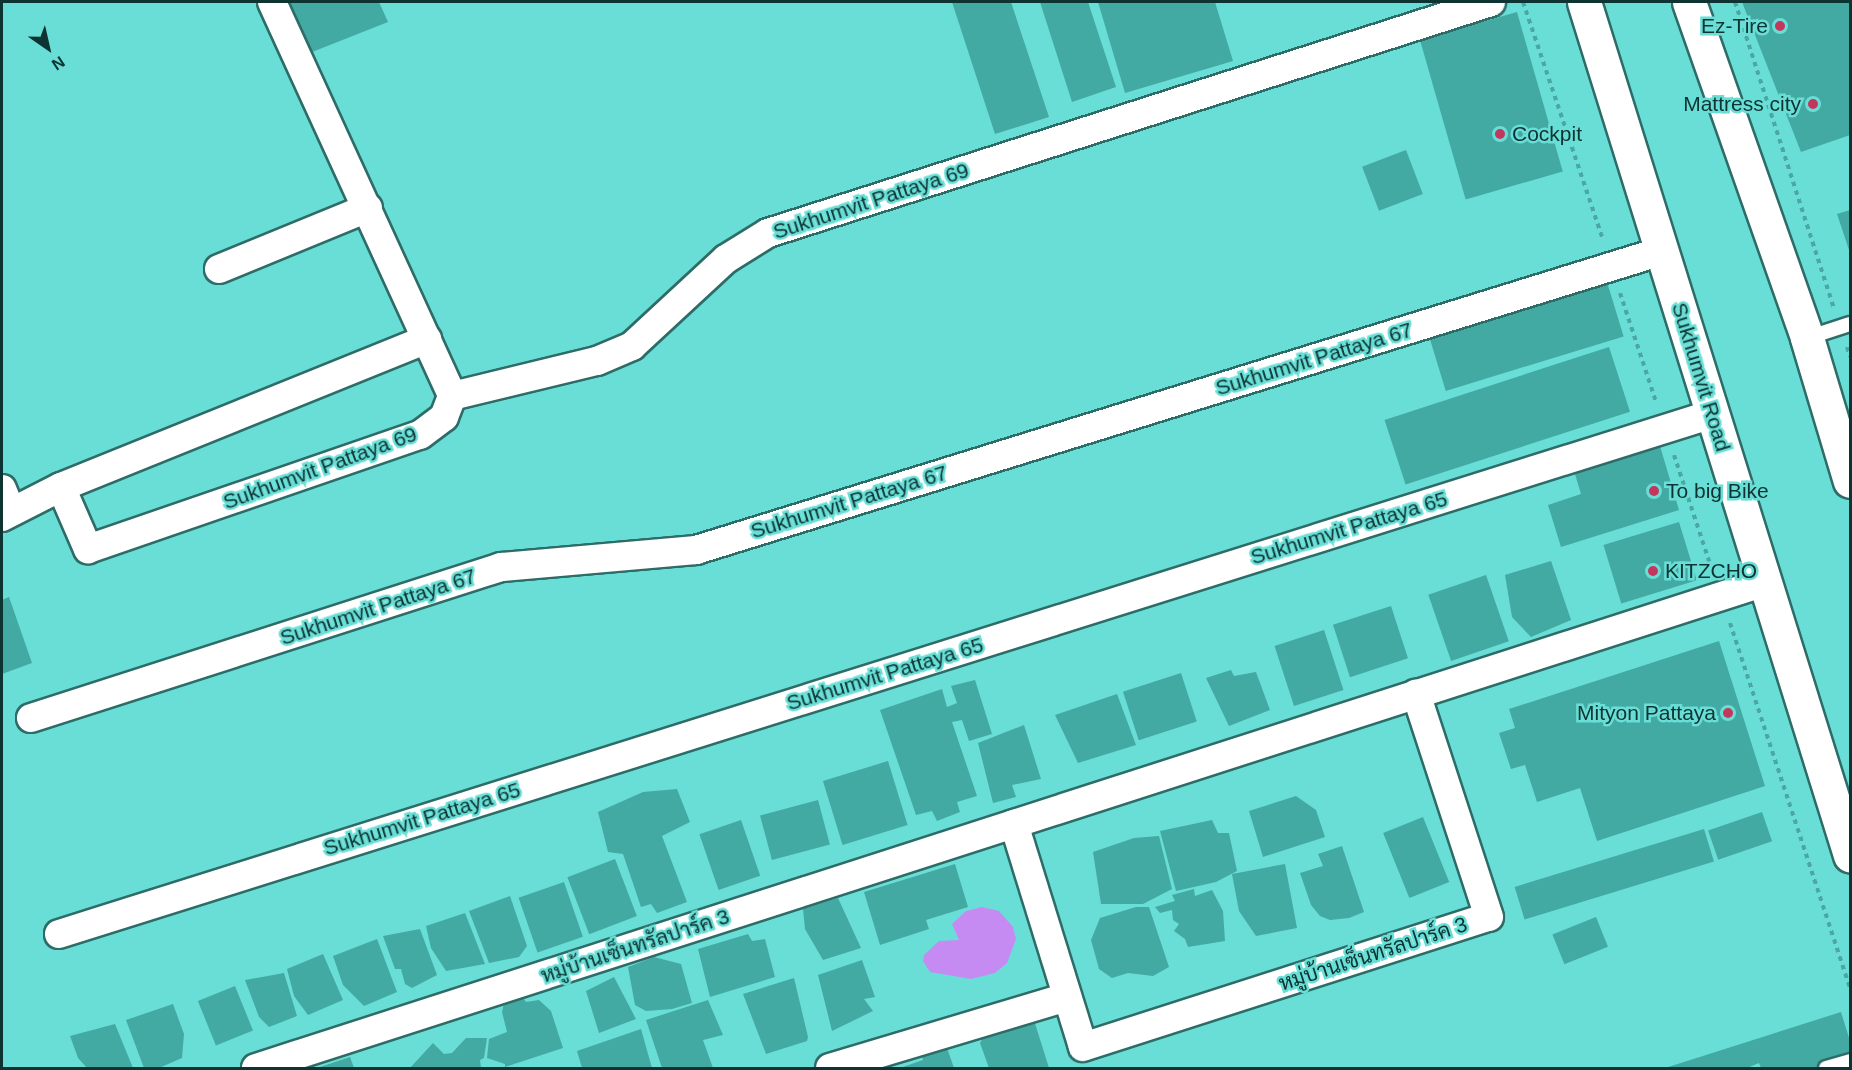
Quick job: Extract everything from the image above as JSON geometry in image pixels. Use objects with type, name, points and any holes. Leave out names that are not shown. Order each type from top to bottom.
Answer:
[{"type":"highway","name":"Sukhumvit Road","points":[[1584,2],[1851,855]]},
{"type":"highway","points":[[1689,2],[1807,338],[1851,481]]},
{"type":"street","points":[[272,2],[452,396]]},
{"type":"street","name":"Sukhumvit Pattaya 69","points":[[61,487],[88,549],[420,435],[444,417],[452,396],[597,361],[632,346],[726,259],[768,233],[1491,2]]},
{"type":"street","points":[[219,269],[368,208]]},
{"type":"street","name":"Sukhumvit Pattaya 67","points":[[31,718],[502,567],[696,550],[1662,251]]},
{"type":"street","points":[[5,506],[61,487],[427,339]]},
{"type":"street","name":"Sukhumvit Pattaya 65","points":[[59,934],[1712,414]]},
{"type":"street","name":"หมู่บ้านเซ็นทรัลปาร์ค 3","points":[[256,1068],[1765,582]]},
{"type":"street","name":"หมู่บ้านเซ็นทรัลปาร์ค 3","points":[[1014,824],[1083,1047],[1489,917],[1416,694]]},
{"type":"street","points":[[830,1068],[1066,997]]},
{"type":"lane","points":[[1807,338],[1846,326]]},
{"type":"lane","points":[[1826,1068],[1851,1061]]},
{"type":"path","points":[[1524,2],[1851,987]]},
{"type":"path","points":[[1735,2],[1846,326],[1851,357]]},
{"type":"shaded area","points":[[982,907],[999,911],[1013,927],[1016,939],[1007,963],[995,973],[971,979],[930,972],[923,961],[924,955],[939,941],[959,940],[952,924],[966,911]]},
{"type":"building","points":[[278,2],[379,2],[388,22],[302,56]]},
{"type":"building","points":[[952,2],[1011,2],[1049,117],[995,134]]},
{"type":"building","points":[[1040,2],[1088,2],[1116,87],[1072,102]]},
{"type":"building","points":[[1098,2],[1215,2],[1233,61],[1125,93]]},
{"type":"building","points":[[1742,2],[1850,2],[1850,135],[1801,152]]},
{"type":"building","name":"Cockpit","points":[[1517,12],[1563,172],[1466,199],[1420,40]]},
{"type":"building","points":[[1406,150],[1423,194],[1379,211],[1362,167]]},
{"type":"building","points":[[1850,210],[1850,253],[1837,214]]},
{"type":"building","points":[[1607,282],[1624,337],[1446,391],[1429,336]]},
{"type":"building","points":[[1609,347],[1630,412],[1406,485],[1385,420]]},
{"type":"building","points":[[1657,436],[1679,510],[1561,547],[1548,505],[1581,494],[1572,464]]},
{"type":"building","name":"KITZCHO","points":[[1679,522],[1697,580],[1621,603],[1603,545]]},
{"type":"building","points":[[1551,561],[1571,620],[1531,637],[1512,617],[1505,575]]},
{"type":"building","points":[[1486,575],[1509,641],[1451,661],[1428,595]]},
{"type":"building","points":[[9,597],[32,663],[2,674],[2,600]]},
{"type":"building","points":[[1391,606],[1408,658],[1350,677],[1333,625]]},
{"type":"building","points":[[1324,630],[1343,690],[1294,706],[1275,646]]},
{"type":"building","points":[[1719,641],[1765,786],[1597,841],[1580,788],[1537,802],[1525,765],[1511,769],[1499,733],[1515,728],[1509,709]]},
{"type":"building","points":[[1231,670],[1234,676],[1256,672],[1270,710],[1229,726],[1206,678]]},
{"type":"building","points":[[1181,673],[1197,722],[1139,740],[1123,692]]},
{"type":"building","points":[[975,680],[992,734],[969,741],[962,720],[952,722],[977,796],[957,802],[960,812],[937,821],[932,811],[916,815],[880,710],[942,689],[947,707],[957,703],[951,686]]},
{"type":"building","points":[[1117,694],[1136,745],[1078,763],[1055,715]]},
{"type":"building","points":[[1024,725],[1041,779],[1012,785],[1016,797],[993,803],[978,743]]},
{"type":"building","points":[[888,761],[908,825],[843,845],[823,781]]},
{"type":"building","points":[[677,789],[690,822],[662,836],[687,902],[657,913],[651,904],[641,907],[623,854],[608,852],[598,812],[643,792]]},
{"type":"building","points":[[1296,796],[1316,810],[1325,837],[1263,857],[1249,811]]},
{"type":"building","points":[[818,800],[830,844],[772,860],[760,816]]},
{"type":"building","points":[[1762,812],[1772,841],[1718,860],[1708,831]]},
{"type":"building","points":[[1423,817],[1449,882],[1409,898],[1383,833]]},
{"type":"building","points":[[741,820],[760,876],[719,890],[699,834]]},
{"type":"building","points":[[1212,820],[1218,833],[1229,833],[1237,871],[1216,882],[1176,891],[1160,831]]},
{"type":"building","points":[[1704,829],[1714,862],[1525,919],[1515,887]]},
{"type":"building","points":[[1159,836],[1172,889],[1143,904],[1101,904],[1093,852],[1134,838]]},
{"type":"building","points":[[1342,846],[1364,912],[1349,918],[1330,920],[1320,916],[1311,905],[1300,873],[1323,866],[1318,854]]},
{"type":"building","points":[[615,859],[637,916],[589,934],[567,877]]},
{"type":"building","points":[[955,864],[968,907],[926,920],[929,929],[880,945],[864,892]]},
{"type":"building","points":[[1285,864],[1297,928],[1256,936],[1239,911],[1232,874]]},
{"type":"building","points":[[564,882],[583,937],[537,952],[519,898]]},
{"type":"building","points":[[1194,889],[1195,896],[1212,890],[1223,911],[1225,941],[1188,947],[1185,939],[1174,931],[1179,924],[1173,920],[1172,910],[1160,913],[1155,907],[1175,901],[1172,895]]},
{"type":"building","points":[[510,896],[527,946],[519,957],[489,963],[469,911]]},
{"type":"building","points":[[838,898],[861,948],[823,960],[805,929],[803,909]]},
{"type":"building","points":[[1136,907],[1149,907],[1169,967],[1153,976],[1128,973],[1112,978],[1099,969],[1091,940],[1100,918]]},
{"type":"building","points":[[465,913],[485,964],[446,971],[431,948],[426,926]]},
{"type":"building","points":[[1596,917],[1608,947],[1564,964],[1552,935]]},
{"type":"building","points":[[420,929],[437,975],[412,988],[405,984],[401,969],[395,969],[383,936]]},
{"type":"building","points":[[748,934],[752,941],[765,939],[775,977],[710,997],[698,949]]},
{"type":"building","points":[[377,939],[397,992],[364,1006],[343,985],[333,956]]},
{"type":"building","points":[[323,954],[343,1000],[308,1015],[294,996],[287,969]]},
{"type":"building","points":[[654,957],[681,964],[692,1003],[672,1009],[646,1011],[635,1005],[628,967]]},
{"type":"building","points":[[862,960],[875,997],[864,999],[873,1011],[832,1031],[818,975]]},
{"type":"building","points":[[284,973],[297,1016],[269,1027],[259,1017],[245,980]]},
{"type":"building","points":[[614,977],[636,1019],[599,1033],[586,991]]},
{"type":"building","points":[[794,978],[807,1041],[766,1054],[743,994]]},
{"type":"building","points":[[235,986],[253,1031],[216,1045],[198,1001]]},
{"type":"building","points":[[520,993],[526,1002],[539,1000],[551,1011],[563,1048],[505,1067],[505,1064],[487,1058],[489,1039],[507,1032],[502,1012],[504,1003]]},
{"type":"building","points":[[708,1000],[723,1035],[703,1040],[713,1068],[662,1068],[646,1020]]},
{"type":"building","points":[[173,1004],[184,1034],[182,1058],[159,1068],[144,1068],[126,1020]]},
{"type":"building","points":[[1841,1012],[1850,1041],[1850,1068],[1761,1068],[1759,1063],[1747,1068],[1665,1068]]},
{"type":"building","points":[[1033,1017],[1049,1068],[989,1068],[980,1043],[985,1034]]},
{"type":"building","points":[[115,1024],[133,1068],[87,1068],[78,1058],[70,1036]]},
{"type":"building","points":[[641,1029],[652,1068],[582,1068],[577,1051]]},
{"type":"building","points":[[466,1038],[487,1038],[484,1058],[480,1060],[481,1068],[410,1068],[433,1043],[444,1054],[452,1053]]},
{"type":"building","points":[[947,1048],[954,1068],[900,1068],[923,1060],[921,1053]]},
{"type":"building","points":[[350,1057],[354,1068],[317,1068]]},
{"type":"place","name":"Ez-Tire","points":[[1780,26]]},
{"type":"place","name":"Mattress city","points":[[1813,104]]},
{"type":"place","name":"Cockpit","points":[[1500,134]]},
{"type":"place","name":"To big Bike","points":[[1654,491]]},
{"type":"place","name":"KITZCHO","points":[[1653,571]]},
{"type":"place","name":"Mityon Pattaya","points":[[1728,713]]}]
